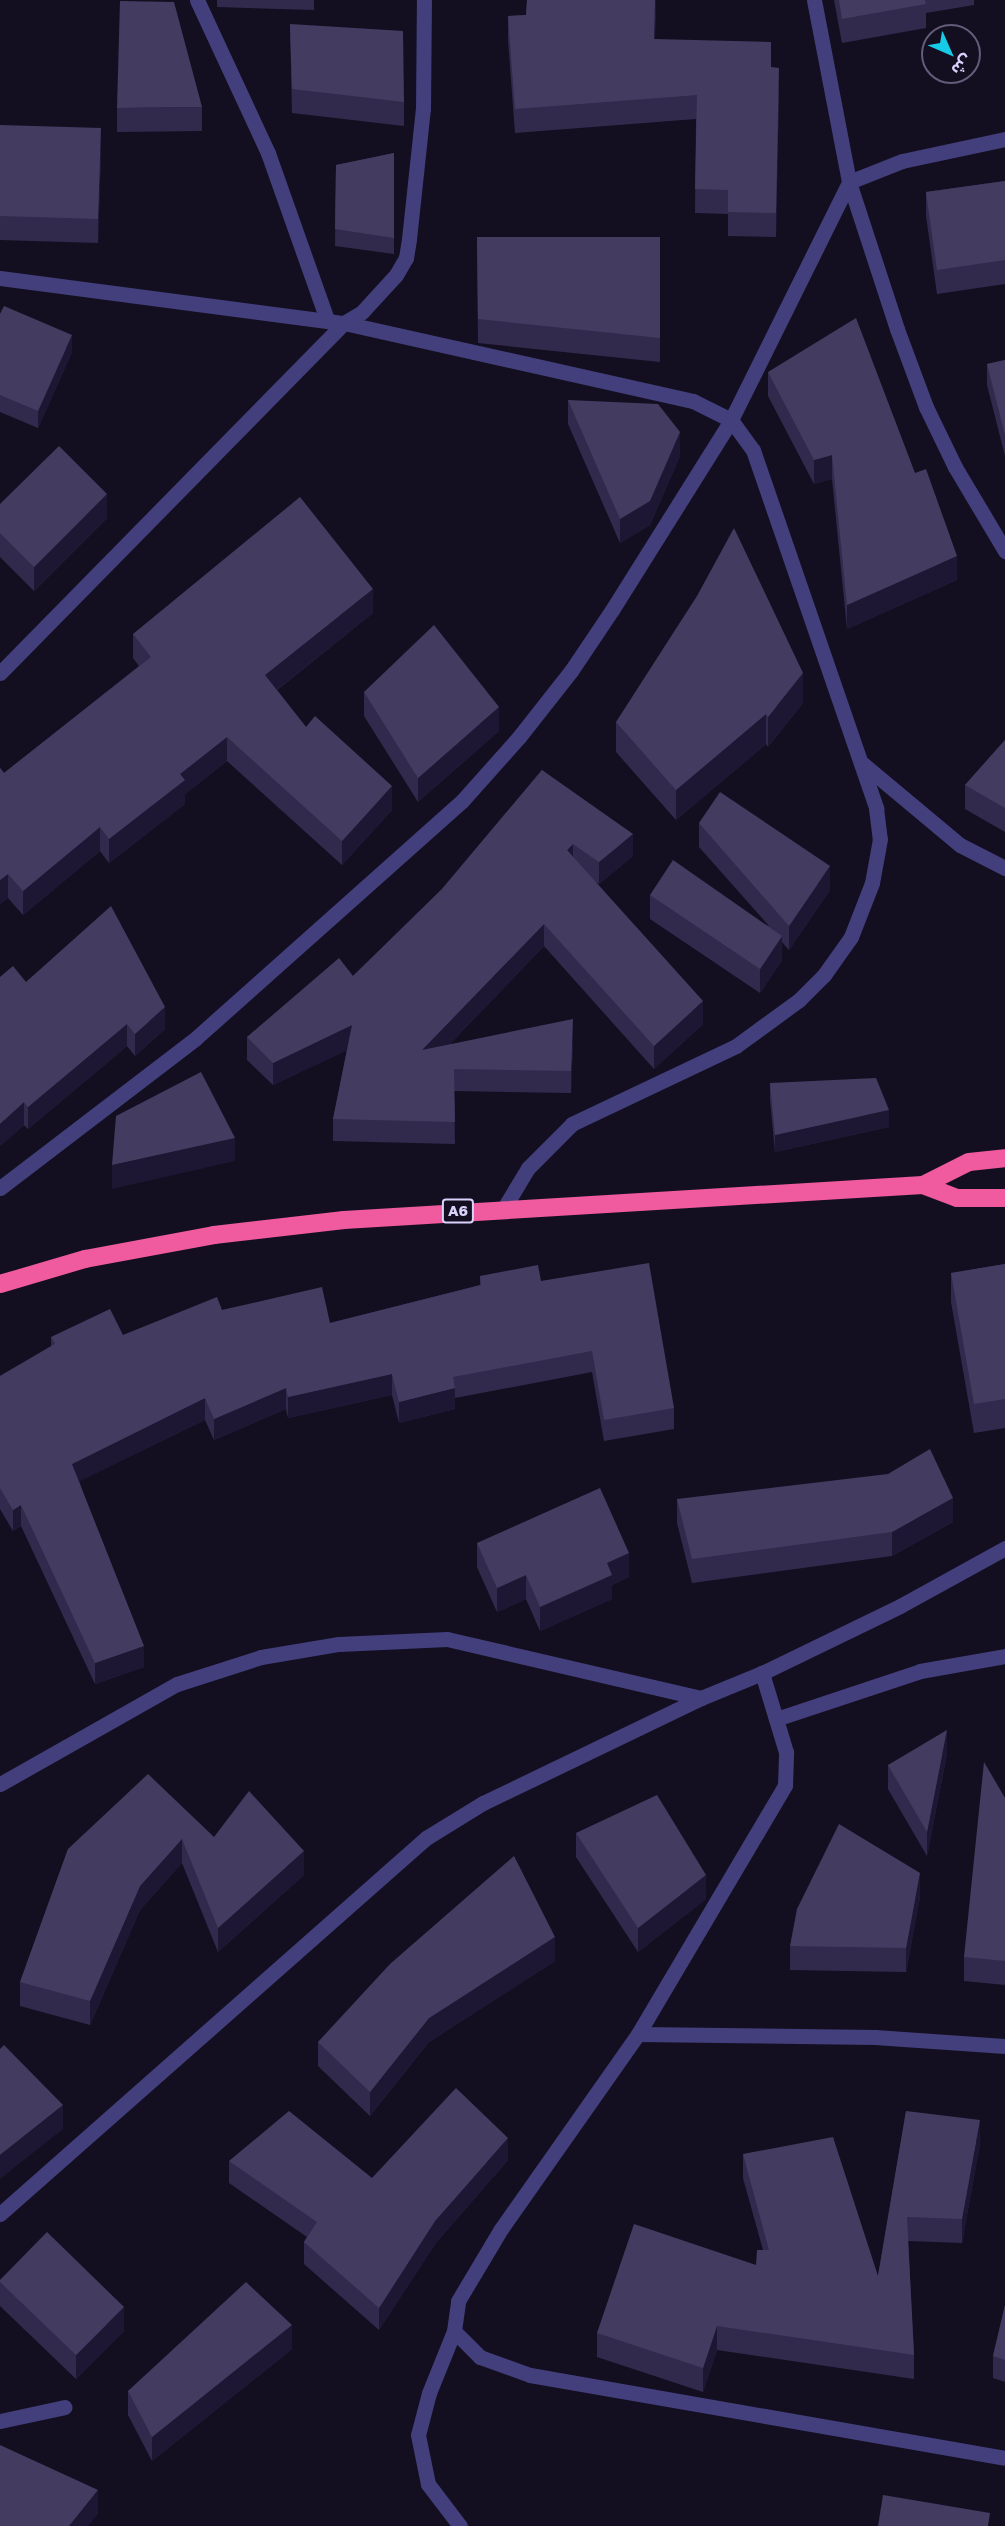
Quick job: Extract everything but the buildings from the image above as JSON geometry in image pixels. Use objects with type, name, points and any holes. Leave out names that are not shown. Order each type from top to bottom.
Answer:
[{"type":"highway","name":"A6","points":[[0,1284],[85,1259],[214,1235],[344,1220],[504,1208],[922,1185],[969,1162],[1005,1158]]},
{"type":"highway","name":"A6","points":[[922,1185],[957,1198],[1005,1198]]},
{"type":"street","points":[[197,0],[268,153],[327,320]]},
{"type":"street","points":[[0,673],[344,323],[377,297],[406,258],[423,109],[424,0]]},
{"type":"street","points":[[814,0],[849,182],[926,407],[955,467],[1005,550]]},
{"type":"street","points":[[0,1188],[196,1038],[462,801],[571,671],[731,420],[849,182],[902,161],[1005,139]]},
{"type":"street","points":[[0,278],[344,323],[693,401],[731,420],[753,450],[776,507],[876,808],[880,839],[872,883],[851,937],[825,975],[799,1000],[736,1046],[572,1124],[528,1168],[504,1208]]},
{"type":"street","points":[[862,764],[960,845],[1005,868]]},
{"type":"street","points":[[0,2214],[426,1838],[483,1803],[701,1698],[762,1673],[900,1606],[1005,1548]]},
{"type":"street","points":[[0,1784],[177,1684],[261,1657],[339,1644],[447,1639],[701,1698]]},
{"type":"street","points":[[776,1719],[920,1671],[1005,1656]]},
{"type":"street","points":[[460,2526],[428,2484],[418,2435],[429,2393],[454,2331],[458,2301],[476,2268],[638,2034],[785,1785],[788,1768],[762,1673]]},
{"type":"street","points":[[638,2034],[876,2037],[1005,2046]]},
{"type":"street","points":[[454,2331],[480,2357],[530,2375],[1005,2458]]},
{"type":"street","points":[[0,2421],[65,2407]]}]
